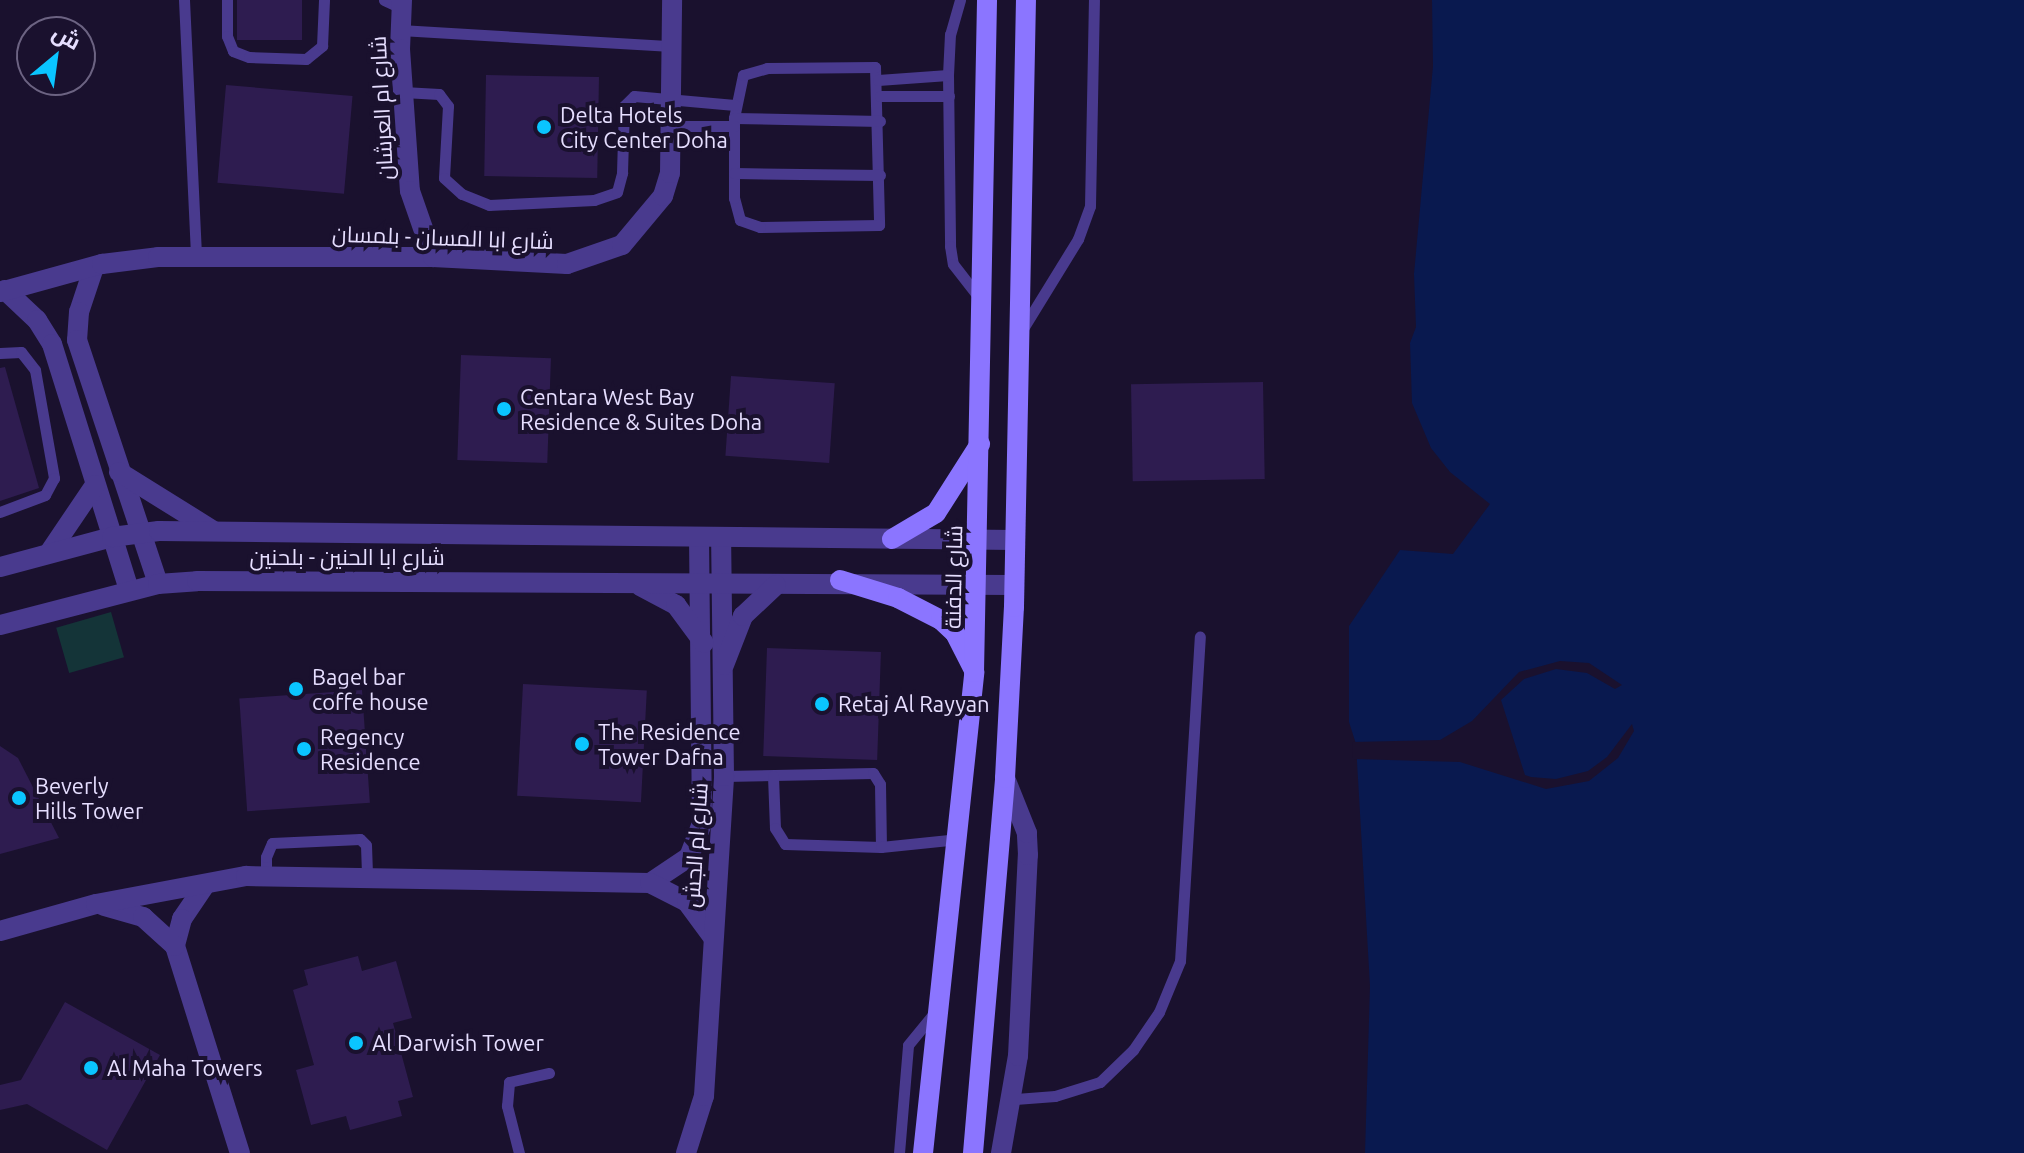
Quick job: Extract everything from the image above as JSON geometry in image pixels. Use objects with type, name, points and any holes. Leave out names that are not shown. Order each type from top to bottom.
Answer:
[{"type":"main road","name":"شارع الدفنة","points":[[923,1153],[959,839],[974,672],[984,303],[987,0]]},
{"type":"main road","points":[[973,1151],[1005,778],[1014,585],[1026,0]]},
{"type":"main road","points":[[892,539],[936,513],[980,444]]},
{"type":"main road","points":[[840,580],[898,598],[941,620],[955,633],[974,672]]},
{"type":"street","name":"شارع ابا المسان - بلمسان","points":[[2,291],[94,267],[196,256],[433,257],[567,264],[622,245],[663,196],[672,126],[672,0]]},
{"type":"street","name":"شارع ام العرشان","points":[[396,3],[410,191],[433,257]]},
{"type":"street","points":[[94,267],[79,312],[77,340],[158,584]]},
{"type":"street","name":"شارع ابا المسان - بلمسان","points":[[2,291],[37,320],[52,344],[129,590]]},
{"type":"street","points":[[119,472],[212,530]]},
{"type":"street","points":[[49,553],[95,485]]},
{"type":"street","name":"شارع ابا الحنين - بلحنين","points":[[0,567],[139,532],[212,530],[1015,540]]},
{"type":"street","points":[[650,883],[677,869],[700,837],[704,643],[699,538]]},
{"type":"street","name":"شارع ام الجش","points":[[686,1153],[704,1096],[724,776],[721,538]]},
{"type":"street","name":"شارع ابا الحنين - بلحنين","points":[[0,625],[158,584],[776,585],[840,580],[1014,585]]},
{"type":"street","points":[[633,583],[676,605],[704,643]]},
{"type":"street","points":[[724,665],[743,616],[776,585]]},
{"type":"street","points":[[1001,1153],[1014,1099],[1028,855],[1027,833],[1005,778]]},
{"type":"street","points":[[0,931],[96,904],[266,876],[650,883],[687,902],[712,936]]},
{"type":"street","points":[[175,946],[182,919],[205,885]]},
{"type":"street","points":[[96,904],[143,917],[175,946],[240,1153]]},
{"type":"lane","points":[[184,0],[196,256]]},
{"type":"lane","points":[[227,0],[227,36],[233,51],[249,57],[306,59],[322,46],[324,0]]},
{"type":"lane","points":[[960,0],[950,34],[948,75],[950,246],[965,284],[984,303]]},
{"type":"lane","points":[[1019,334],[1087,218],[1094,0]]},
{"type":"lane","points":[[400,30],[672,46]]},
{"type":"lane","points":[[872,67],[880,96],[879,225],[760,227],[740,220],[735,211],[735,105],[738,83],[752,70],[872,67]]},
{"type":"lane","points":[[878,80],[948,75]]},
{"type":"lane","points":[[403,92],[439,94],[448,106],[444,178],[462,194],[489,205],[594,200],[617,192],[622,173],[624,106],[634,96],[671,102],[735,105]]},
{"type":"lane","points":[[880,96],[949,96]]},
{"type":"lane","points":[[672,126],[734,122],[880,121]]},
{"type":"lane","points":[[734,173],[880,175]]},
{"type":"lane","points":[[0,353],[21,352],[35,370],[54,478],[45,495],[0,512]]},
{"type":"lane","points":[[1014,1099],[1055,1096],[1100,1082],[1133,1050],[1164,999],[1180,961],[1200,637]]},
{"type":"lane","points":[[724,776],[877,775],[881,847]]},
{"type":"lane","points":[[773,776],[775,828],[785,844],[881,847],[959,839]]},
{"type":"lane","points":[[266,876],[266,857],[272,843],[360,839],[366,845],[367,878]]},
{"type":"lane","points":[[899,1153],[908,1045],[938,1008]]},
{"type":"lane","points":[[519,1153],[507,1106],[509,1082],[549,1073]]},
{"type":"green space","points":[[111,612],[124,657],[69,673],[56,628]]},
{"type":"shaded area","points":[[1432,0],[2024,0],[2024,1153],[1365,1153],[1370,986],[1356,744],[1349,722],[1349,626],[1400,550],[1453,554],[1490,504],[1450,472],[1431,448],[1412,403],[1410,343],[1416,327],[1414,274],[1433,66]]},
{"type":"pier","points":[[1560,661],[1589,663],[1622,685],[1615,689],[1587,673],[1556,669],[1524,679],[1501,700],[1525,775],[1531,777],[1556,779],[1588,771],[1607,757],[1632,724],[1634,731],[1618,758],[1589,781],[1546,789],[1460,762],[1353,759],[1352,742],[1440,740],[1472,721],[1519,672]]},
{"type":"building","points":[[237,0],[302,0],[302,40],[237,40]]},
{"type":"building","points":[[486,75],[599,77],[597,178],[484,176]]},
{"type":"building","points":[[226,85],[353,96],[344,194],[217,183]]},
{"type":"building","name":"Centara West Bay Residence & Suites Doha","points":[[461,355],[551,358],[547,463],[457,460]]},
{"type":"building","points":[[5,367],[39,488],[0,501],[0,368]]},
{"type":"building","points":[[731,376],[835,383],[829,463],[725,456]]},
{"type":"building","points":[[1263,382],[1265,479],[1133,481],[1131,384]]},
{"type":"building","name":"Retaj Al Rayyan","points":[[767,648],[881,652],[877,760],[763,756]]},
{"type":"building","name":"The Residence Tower Dafna","points":[[523,684],[647,690],[641,802],[517,796]]},
{"type":"building","name":"Regency Residence","points":[[362,690],[370,803],[247,811],[239,699]]},
{"type":"building","name":"Beverly Hills Tower","points":[[0,746],[18,758],[59,838],[0,854]]},
{"type":"building","name":"Al Darwish Tower","points":[[358,956],[362,971],[396,961],[412,1018],[393,1023],[413,1097],[398,1101],[402,1116],[350,1130],[346,1116],[311,1125],[296,1070],[314,1065],[293,990],[308,985],[304,970]]},
{"type":"building","name":"Al Maha Towers","points":[[65,1002],[160,1055],[107,1150],[27,1104],[0,1110],[0,1085],[21,1080]]},
{"type":"place","name":"Delta Hotels City Center Doha","points":[[544,127]]},
{"type":"place","name":"Centara West Bay Residence & Suites Doha","points":[[504,409]]},
{"type":"place","name":"Bagel bar coffe house","points":[[296,689]]},
{"type":"place","name":"Retaj Al Rayyan","points":[[822,704]]},
{"type":"place","name":"The Residence Tower Dafna","points":[[582,744]]},
{"type":"place","name":"Regency Residence","points":[[304,749]]},
{"type":"place","name":"Beverly Hills Tower","points":[[19,798]]},
{"type":"place","name":"Al Darwish Tower","points":[[356,1043]]},
{"type":"place","name":"Al Maha Towers","points":[[91,1068]]}]
